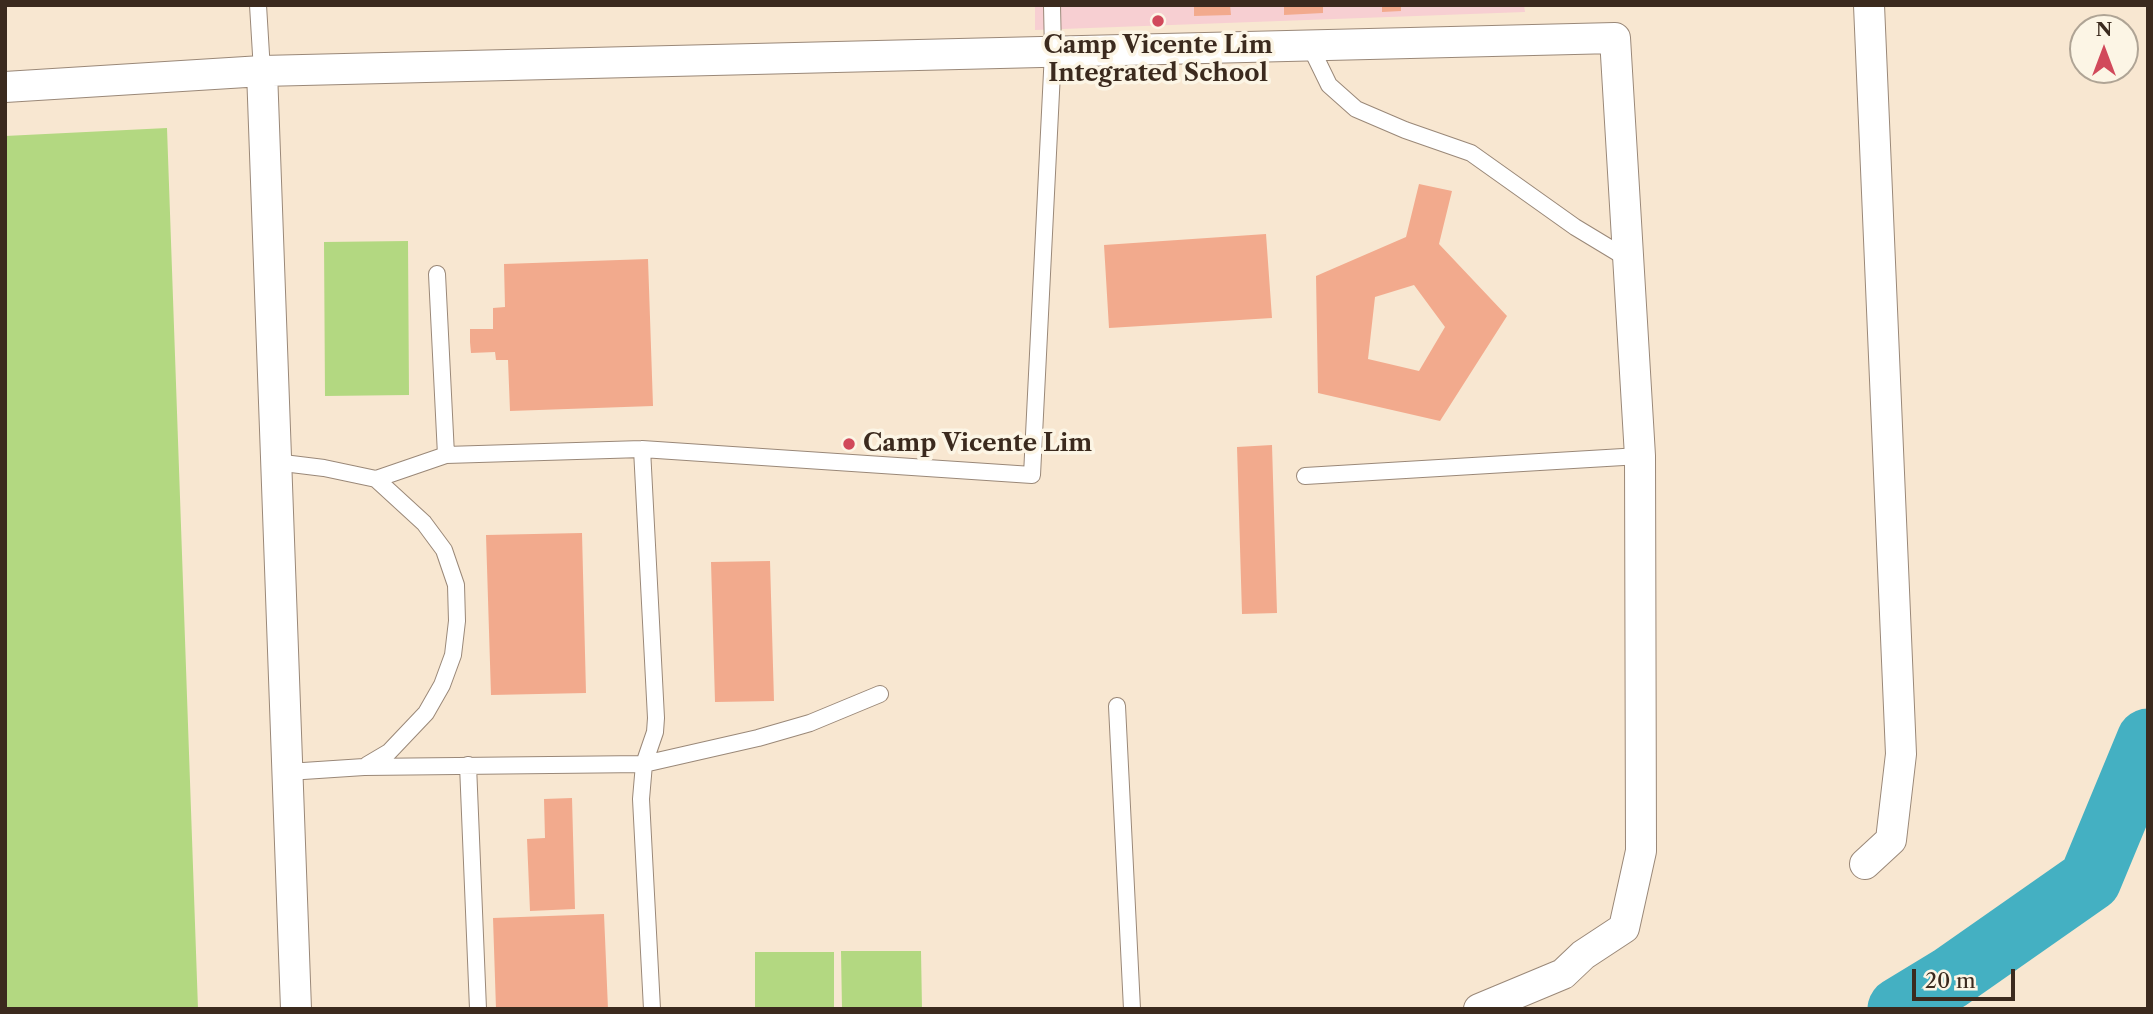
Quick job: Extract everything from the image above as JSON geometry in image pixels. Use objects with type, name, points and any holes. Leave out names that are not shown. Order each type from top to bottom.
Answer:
[{"type":"street","points":[[1865,864],[1891,840],[1901,754],[1869,5]]},
{"type":"street","points":[[5,87],[262,71],[1615,38],[1640,456],[1641,851],[1624,928],[1583,955],[1563,974],[1479,1009]]},
{"type":"street","points":[[262,71],[296,1009]]},
{"type":"lane","points":[[258,5],[262,71]]},
{"type":"lane","points":[[376,479],[446,455],[642,449],[1032,475],[1053,52],[1052,5]]},
{"type":"lane","points":[[1310,46],[1329,85],[1356,109],[1405,130],[1471,153],[1628,260]]},
{"type":"lane","points":[[437,274],[446,455]]},
{"type":"lane","points":[[642,449],[656,718],[655,732],[644,764],[641,799],[652,1009]]},
{"type":"lane","points":[[1305,476],[1640,456]]},
{"type":"lane","points":[[275,462],[324,468],[376,479],[424,523],[444,550],[456,585],[457,621],[453,655],[442,685],[426,713],[388,752],[365,767]]},
{"type":"lane","points":[[288,772],[365,767],[644,764],[810,723],[880,694]]},
{"type":"lane","points":[[1117,706],[1132,1009]]},
{"type":"lane","points":[[468,765],[478,1009]]},
{"type":"shaded area","name":"Camp Vicente Lim Integrated School","points":[[1035,5],[1524,5],[1525,12],[1035,30]]},
{"type":"green space","points":[[167,128],[198,1009],[5,1009],[5,136]]},
{"type":"green space","points":[[408,241],[409,395],[325,396],[324,242]]},
{"type":"green space","points":[[841,951],[921,951],[922,1009],[842,1009]]},
{"type":"green space","points":[[755,952],[834,952],[834,1009],[755,1009]]},
{"type":"building","points":[[1194,5],[1230,5],[1231,15],[1194,16]]},
{"type":"building","points":[[1284,5],[1323,5],[1323,13],[1284,15]]},
{"type":"building","points":[[1382,5],[1401,5],[1401,11],[1382,12]]},
{"type":"building","points":[[1419,184],[1452,191],[1439,244],[1507,316],[1440,421],[1318,393],[1316,276],[1406,237]],"holes":[[[1414,285],[1445,327],[1419,371],[1368,359],[1375,297]]]},
{"type":"building","points":[[1266,234],[1272,318],[1109,328],[1104,245]]},
{"type":"building","points":[[648,259],[653,406],[510,411],[508,360],[496,360],[495,352],[471,353],[470,342],[470,329],[493,329],[493,308],[505,307],[504,264]]},
{"type":"building","points":[[1272,445],[1277,613],[1242,614],[1237,447]]},
{"type":"building","points":[[582,533],[586,693],[491,695],[486,535]]},
{"type":"building","points":[[770,561],[774,701],[715,702],[711,562]]},
{"type":"building","points":[[572,798],[575,909],[530,911],[527,839],[545,838],[544,799]]},
{"type":"building","points":[[604,914],[608,1009],[496,1009],[493,918]]},
{"type":"waterway","points":[[1899,1009],[1950,978],[2090,880],[2148,740]]},
{"type":"place","name":"Camp Vicente Lim Integrated School","points":[[1158,21]]},
{"type":"place","name":"Camp Vicente Lim","points":[[849,444]]}]
